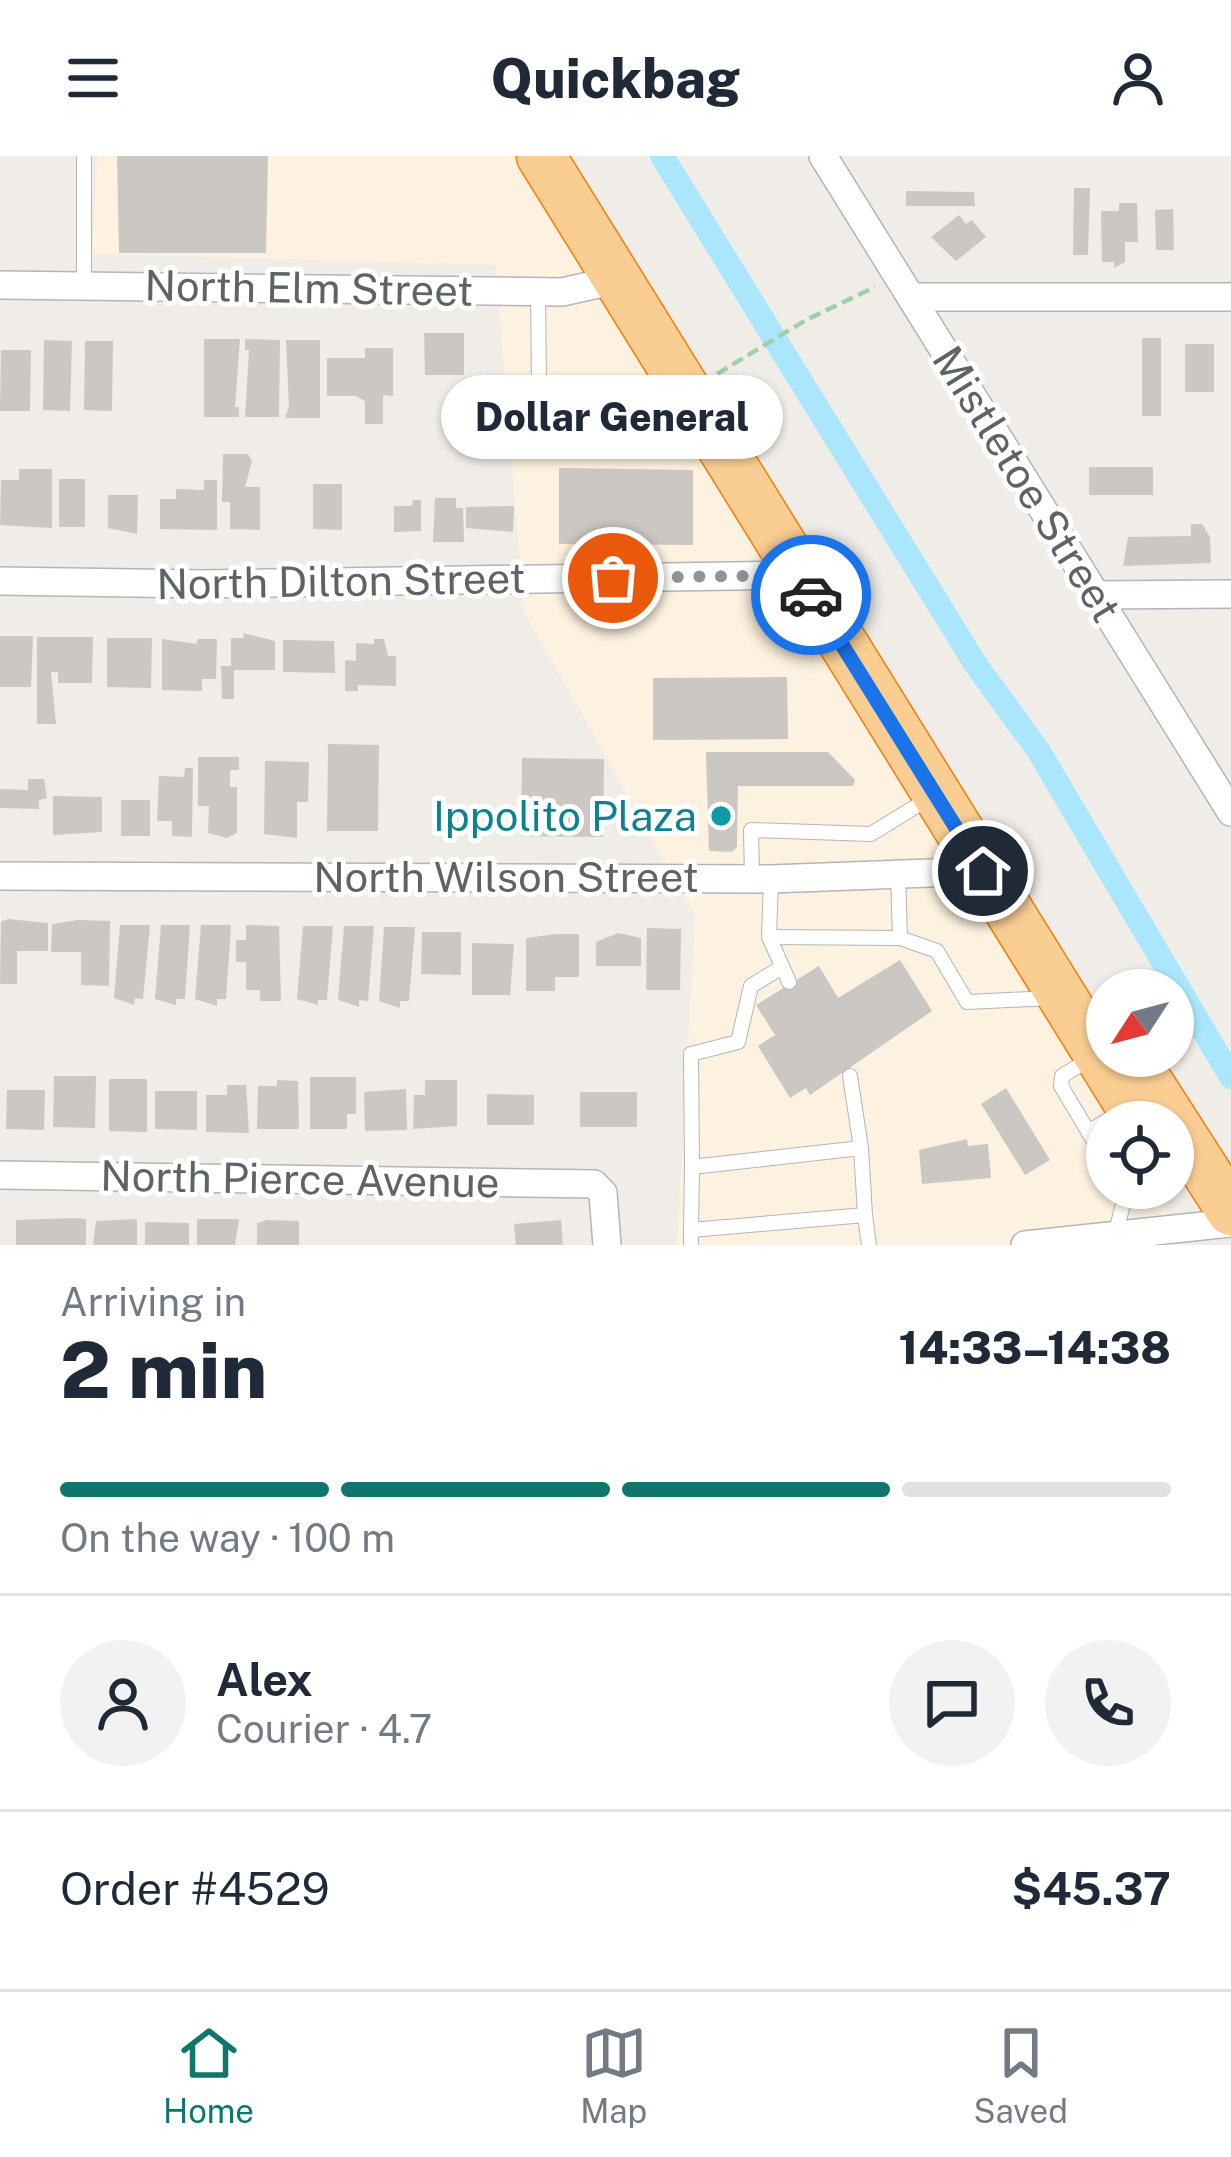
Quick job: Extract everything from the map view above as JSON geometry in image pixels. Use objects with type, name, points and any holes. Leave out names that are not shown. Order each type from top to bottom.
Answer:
[{"type":"highway","points":[[541,156],[616,280],[712,382]]},
{"type":"highway","points":[[571,156],[712,382],[935,794],[997,868],[1062,998],[1086,1019]]},
{"type":"highway","points":[[812,572],[1086,1003]]},
{"type":"highway","points":[[1133,1077],[1221,1226]]},
{"type":"highway","points":[[1194,1198],[1221,1226]]},
{"type":"street","name":"Mistletoe Street","points":[[823,156],[1231,812]]},
{"type":"street","name":"North Elm Street","points":[[0,284],[538,291],[616,280]]},
{"type":"street","points":[[905,287],[1231,297]]},
{"type":"street","name":"North Dilton Street","points":[[0,581],[202,584],[812,572]]},
{"type":"street","points":[[1095,595],[1231,594]]},
{"type":"street","name":"North Wilson Street","points":[[0,876],[762,878],[997,868]]},
{"type":"street","name":"North Pierce Avenue","points":[[0,1175],[598,1187],[607,1245]]},
{"type":"street","points":[[1025,1245],[1114,1240],[1221,1226]]},
{"type":"lane","points":[[83,156],[84,286]]},
{"type":"lane","points":[[538,291],[538,388],[552,416],[581,422],[666,416],[712,382]]},
{"type":"lane","points":[[789,982],[770,937],[751,830],[871,834],[935,794]]},
{"type":"lane","points":[[898,874],[900,938]]},
{"type":"lane","points":[[770,937],[900,938],[937,951],[967,1002],[1062,998]]},
{"type":"lane","points":[[782,967],[751,986],[738,1042],[691,1054],[691,1238],[865,1215]]},
{"type":"lane","points":[[1086,1060],[1063,1076],[1065,1096],[1086,1129]]},
{"type":"lane","points":[[850,1076],[868,1245]]},
{"type":"lane","points":[[692,1167],[861,1148]]},
{"type":"lane","points":[[1114,1240],[1120,1209]]},
{"type":"path","points":[[712,382],[806,320],[905,287]]},
{"type":"shaded area","points":[[97,156],[513,156],[1099,1101],[1086,1101],[1086,1209],[1166,1209],[1188,1245],[677,1245],[695,916],[524,611],[495,265],[92,254]]},
{"type":"building","points":[[117,156],[268,156],[266,253],[119,253]]},
{"type":"building","points":[[1074,188],[1090,188],[1088,255],[1073,255]]},
{"type":"building","points":[[906,191],[974,192],[975,206],[906,206]]},
{"type":"building","points":[[1119,203],[1137,203],[1138,242],[1125,242],[1125,262],[1114,268],[1114,262],[1102,262],[1101,211],[1119,211]]},
{"type":"building","points":[[1173,209],[1174,250],[1156,250],[1155,210]]},
{"type":"building","points":[[959,215],[966,224],[972,220],[986,237],[956,261],[931,237]]},
{"type":"building","points":[[424,333],[464,333],[464,375],[425,375]]},
{"type":"building","points":[[1142,338],[1161,338],[1161,416],[1142,416]]},
{"type":"building","points":[[204,339],[240,339],[235,407],[239,407],[239,417],[204,417]]},
{"type":"building","points":[[245,339],[280,340],[279,417],[245,417],[249,350],[245,350]]},
{"type":"building","points":[[44,340],[72,341],[70,411],[43,410]]},
{"type":"building","points":[[286,340],[320,340],[320,418],[285,418],[289,407]]},
{"type":"building","points":[[85,341],[113,341],[112,411],[84,410]]},
{"type":"building","points":[[1185,344],[1214,344],[1214,392],[1185,392]]},
{"type":"building","points":[[365,348],[393,348],[393,396],[383,395],[383,424],[365,424],[365,401],[356,396],[327,396],[327,358],[365,358]]},
{"type":"building","points":[[1,350],[31,350],[30,411],[0,411]]},
{"type":"building","points":[[223,454],[248,454],[252,461],[245,487],[260,487],[260,530],[230,529],[230,502],[222,502]]},
{"type":"building","points":[[1089,467],[1153,467],[1153,495],[1089,495]]},
{"type":"building","points":[[559,468],[693,470],[693,545],[559,544]]},
{"type":"building","points":[[19,469],[52,469],[52,528],[0,525],[1,480],[19,480]]},
{"type":"building","points":[[59,479],[85,479],[85,527],[59,527]]},
{"type":"building","points":[[204,480],[217,480],[217,530],[160,529],[160,499],[176,499],[176,489],[204,490]]},
{"type":"building","points":[[313,484],[342,484],[342,530],[313,529]]},
{"type":"building","points":[[108,495],[138,495],[137,534],[108,528]]},
{"type":"building","points":[[435,498],[456,498],[456,508],[463,508],[464,542],[433,542]]},
{"type":"building","points":[[413,500],[421,500],[421,531],[394,532],[394,506],[412,506]]},
{"type":"building","points":[[514,506],[513,532],[466,528],[466,507]]},
{"type":"building","points":[[1191,524],[1202,524],[1210,537],[1211,563],[1123,566],[1128,537],[1191,536]]},
{"type":"building","points":[[243,633],[275,641],[275,670],[234,670],[234,699],[222,699],[221,666],[231,666],[231,638],[244,638]]},
{"type":"building","points":[[0,636],[33,636],[31,687],[0,687]]},
{"type":"building","points":[[37,637],[93,637],[92,683],[58,683],[58,672],[51,672],[56,724],[37,724]]},
{"type":"building","points":[[107,638],[152,638],[151,688],[107,687]]},
{"type":"building","points":[[162,639],[197,644],[197,639],[217,639],[216,679],[202,679],[202,691],[162,690]]},
{"type":"building","points":[[374,639],[384,639],[388,656],[396,656],[396,686],[358,685],[358,691],[345,691],[345,660],[356,661],[356,643],[374,644]]},
{"type":"building","points":[[283,640],[334,641],[335,673],[283,672]]},
{"type":"building","points":[[787,677],[788,739],[653,740],[653,678]]},
{"type":"building","points":[[328,744],[379,745],[378,831],[327,831]]},
{"type":"building","name":"Ippolito Plaza","points":[[706,752],[828,752],[855,780],[853,786],[738,786],[737,847],[732,852],[709,851]]},
{"type":"building","points":[[198,757],[239,757],[239,770],[230,770],[230,787],[237,787],[237,833],[227,838],[208,833],[209,806],[198,806]]},
{"type":"building","points":[[522,758],[604,759],[603,837],[521,836]]},
{"type":"building","points":[[265,761],[309,762],[308,802],[297,802],[297,838],[264,834]]},
{"type":"building","points":[[185,768],[193,768],[192,837],[172,836],[172,821],[157,821],[159,776],[184,777]]},
{"type":"building","points":[[28,779],[44,779],[47,798],[39,800],[39,809],[0,808],[0,789],[28,790]]},
{"type":"building","points":[[53,796],[102,797],[102,832],[53,835]]},
{"type":"building","points":[[121,800],[150,800],[150,836],[121,836]]},
{"type":"building","points":[[110,921],[109,986],[81,985],[81,952],[51,952],[52,924]]},
{"type":"building","points":[[1,922],[48,923],[48,951],[17,951],[17,984],[0,984]]},
{"type":"building","points":[[120,925],[150,925],[143,999],[135,998],[134,1005],[114,998]]},
{"type":"building","points":[[161,925],[190,925],[185,999],[176,999],[176,1005],[155,999]]},
{"type":"building","points":[[201,925],[231,925],[226,999],[217,999],[217,1006],[195,999]]},
{"type":"building","points":[[246,925],[279,926],[281,1001],[260,1001],[260,990],[246,990],[246,962],[236,962],[236,940],[246,940]]},
{"type":"building","points":[[303,926],[333,926],[327,1000],[318,1000],[318,1005],[297,999]]},
{"type":"building","points":[[344,926],[374,926],[368,1001],[359,1000],[359,1007],[338,1000]]},
{"type":"building","points":[[384,927],[415,927],[409,1001],[400,1001],[400,1008],[379,1001]]},
{"type":"building","points":[[647,928],[681,929],[680,990],[646,990]]},
{"type":"building","points":[[422,932],[461,932],[461,975],[421,974]]},
{"type":"building","points":[[618,933],[641,938],[641,966],[596,966],[596,942]]},
{"type":"building","points":[[579,934],[579,977],[555,977],[555,991],[526,991],[526,938]]},
{"type":"building","points":[[472,943],[514,944],[510,995],[472,995]]},
{"type":"building","points":[[900,960],[932,1011],[810,1095],[806,1088],[790,1098],[758,1046],[775,1035],[756,1005],[819,966],[838,998]]},
{"type":"building","points":[[54,1076],[96,1076],[95,1128],[53,1127]]},
{"type":"building","points":[[310,1077],[356,1077],[356,1114],[347,1114],[347,1129],[310,1129]]},
{"type":"building","points":[[109,1079],[147,1079],[147,1132],[109,1131]]},
{"type":"building","points":[[277,1080],[298,1081],[299,1129],[257,1129],[258,1086],[277,1086]]},
{"type":"building","points":[[425,1080],[457,1080],[457,1126],[413,1129],[414,1095],[425,1095]]},
{"type":"building","points":[[227,1085],[246,1085],[249,1133],[206,1132],[206,1095],[227,1095]]},
{"type":"building","points":[[1006,1088],[1050,1160],[1025,1175],[981,1104]]},
{"type":"building","points":[[406,1089],[407,1130],[365,1131],[364,1092]]},
{"type":"building","points":[[7,1090],[45,1090],[44,1130],[6,1129]]},
{"type":"building","points":[[155,1091],[197,1091],[197,1130],[155,1129]]},
{"type":"building","points":[[580,1092],[637,1092],[637,1127],[580,1127]]},
{"type":"building","points":[[487,1094],[534,1095],[534,1125],[487,1125]]},
{"type":"building","points":[[967,1139],[968,1146],[988,1144],[991,1178],[922,1184],[919,1150]]},
{"type":"building","points":[[86,1219],[86,1245],[16,1245],[16,1220]]},
{"type":"building","points":[[137,1219],[137,1245],[93,1245],[96,1221]]},
{"type":"building","points":[[197,1219],[239,1219],[235,1245],[197,1245]]},
{"type":"building","points":[[561,1220],[563,1245],[516,1245],[514,1224]]},
{"type":"building","points":[[299,1221],[299,1245],[257,1245],[257,1223]]},
{"type":"building","points":[[145,1222],[189,1223],[189,1245],[145,1245]]},
{"type":"waterway","points":[[662,156],[976,665],[1038,750],[1231,1077]]},
{"type":"way so far","points":[[613,578],[798,575],[811,595]]},
{"type":"place","name":"Dollar General","points":[[613,578]]},
{"type":"place","name":"Ippolito Plaza","points":[[721,816]]},
{"type":"route","points":[[811,595],[983,871]]}]
